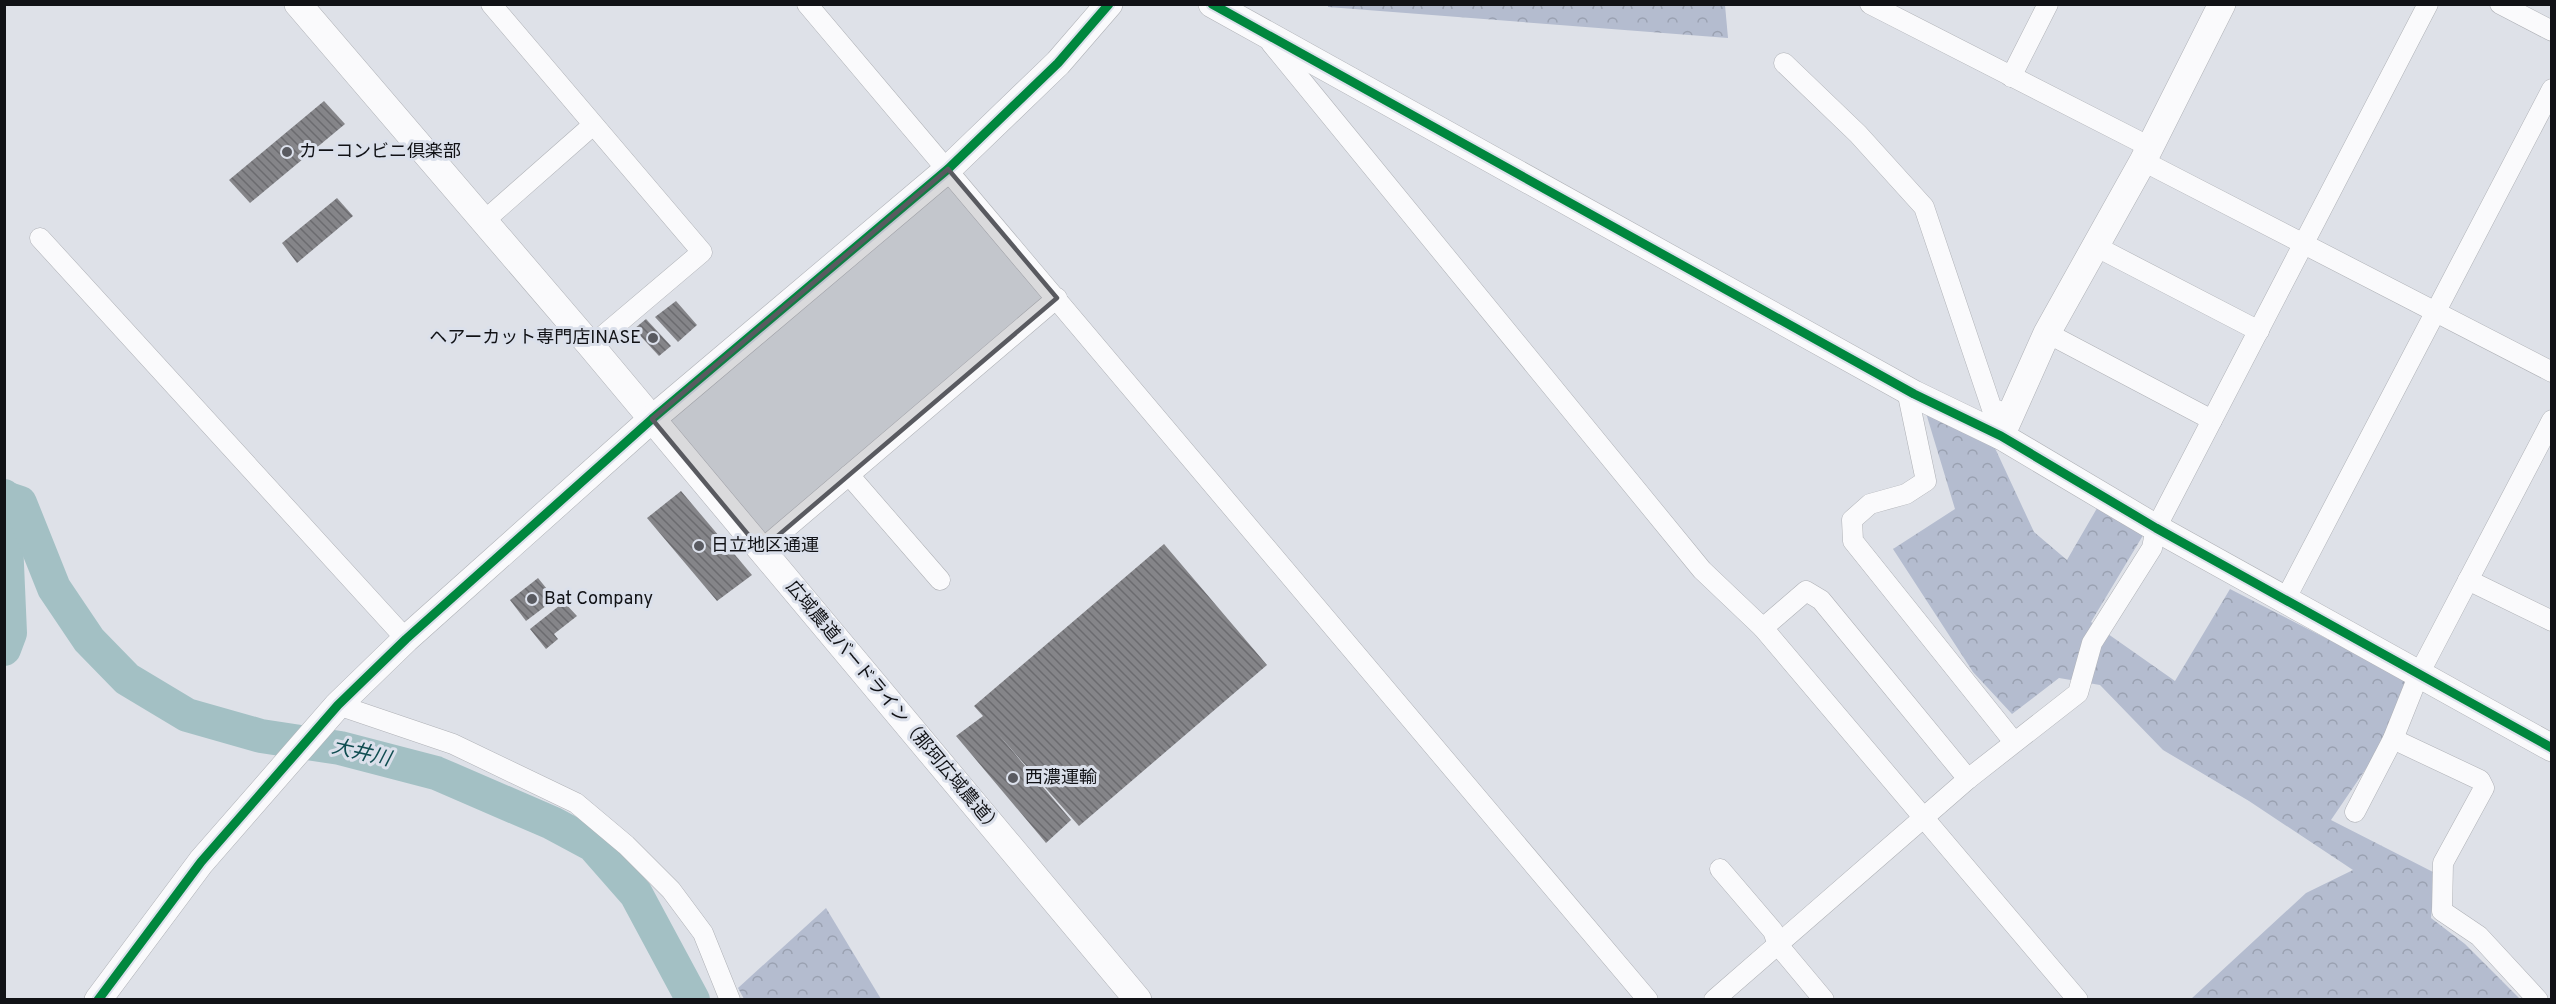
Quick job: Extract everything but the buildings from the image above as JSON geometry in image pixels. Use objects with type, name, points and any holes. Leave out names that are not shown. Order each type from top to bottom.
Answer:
[{"type":"street","name":"広域農道バードライン（那珂広域農道）","points":[[298,4],[591,346],[1138,999]]},
{"type":"street","points":[[492,4],[702,252],[591,346]]},
{"type":"street","points":[[807,4],[1648,999]]},
{"type":"street","points":[[98,999],[201,862],[338,705],[406,639],[652,419],[948,169],[1058,63],[1109,4]]},
{"type":"street","points":[[1212,4],[1914,394],[2005,425],[2156,528],[2552,748]]},
{"type":"street","points":[[2010,77],[2048,4]]},
{"type":"street","points":[[2005,425],[2047,333],[2146,154],[2222,4]]},
{"type":"street","points":[[1714,999],[1968,779],[2078,693],[2092,643],[2152,548],[2156,528],[2428,4]]},
{"type":"street","points":[[2500,4],[2552,31]]},
{"type":"street","points":[[1872,5],[2010,77],[2304,244],[2552,372]]},
{"type":"street","points":[[1253,27],[1278,49],[1702,570],[1764,628],[2078,999]]},
{"type":"street","points":[[1784,63],[1858,134],[1924,207],[1992,409],[2005,425]]},
{"type":"street","points":[[2285,600],[2552,89]]},
{"type":"street","points":[[484,221],[593,125]]},
{"type":"street","points":[[40,238],[406,639]]},
{"type":"street","points":[[2095,246],[2259,331]]},
{"type":"street","points":[[761,550],[1057,298]]},
{"type":"street","points":[[2047,333],[2212,420]]},
{"type":"street","points":[[1914,394],[1909,400],[1926,481],[1906,494],[1870,504],[1852,520],[1853,541],[2014,742]]},
{"type":"street","points":[[2355,812],[2393,739],[2419,674],[2552,420]]},
{"type":"street","points":[[849,475],[940,580]]},
{"type":"street","points":[[2468,580],[2552,621]]},
{"type":"street","points":[[1764,628],[1806,591],[1821,600],[1968,779]]},
{"type":"street","points":[[338,705],[453,744],[576,803],[626,845],[670,890],[703,933],[729,999]]},
{"type":"street","points":[[2393,739],[2480,780],[2484,788],[2443,863],[2442,911],[2479,936],[2538,999]]},
{"type":"street","points":[[1720,869],[1773,931],[1778,945],[1824,999]]},
{"type":"highlighted area","points":[[948,169],[1057,298],[761,550],[652,419]]},
{"type":"green space","points":[[1328,5],[1725,5],[1728,38],[1328,7]]},
{"type":"green space","points":[[1926,413],[1994,446],[2034,532],[2067,560],[2100,503],[2145,532],[2091,622],[2175,681],[2230,589],[2407,680],[2380,748],[2331,820],[2435,873],[2431,918],[2465,944],[2520,999],[2191,999],[2306,893],[2353,870],[2249,801],[2163,750],[2100,685],[2059,678],[2012,714],[1973,672],[1893,549],[1955,509]]},
{"type":"green space","points":[[826,908],[881,999],[744,999],[738,988]]},
{"type":"waterway","points":[[4,496],[10,633],[4,649]]},
{"type":"waterway","name":"大井川","points":[[5,498],[20,503],[54,588],[89,640],[127,679],[187,715],[261,736],[340,748],[436,773],[552,823],[593,845],[636,894],[693,1000]]},
{"type":"cycle path","points":[[98,1000],[201,862],[338,705],[406,639],[652,419],[948,169],[1058,63],[1109,4]]},
{"type":"cycle path","points":[[1212,4],[1914,394],[2001,436],[2156,528],[2552,748]]},
{"type":"place","name":"カーコンビニ倶楽部","points":[[287,152]]},
{"type":"place","name":"ヘアーカット専門店INASE","points":[[653,338]]},
{"type":"place","name":"日立地区通運","points":[[699,546]]},
{"type":"place","name":"Bat Company","points":[[532,599]]},
{"type":"place","name":"西濃運輸","points":[[1013,778]]}]
